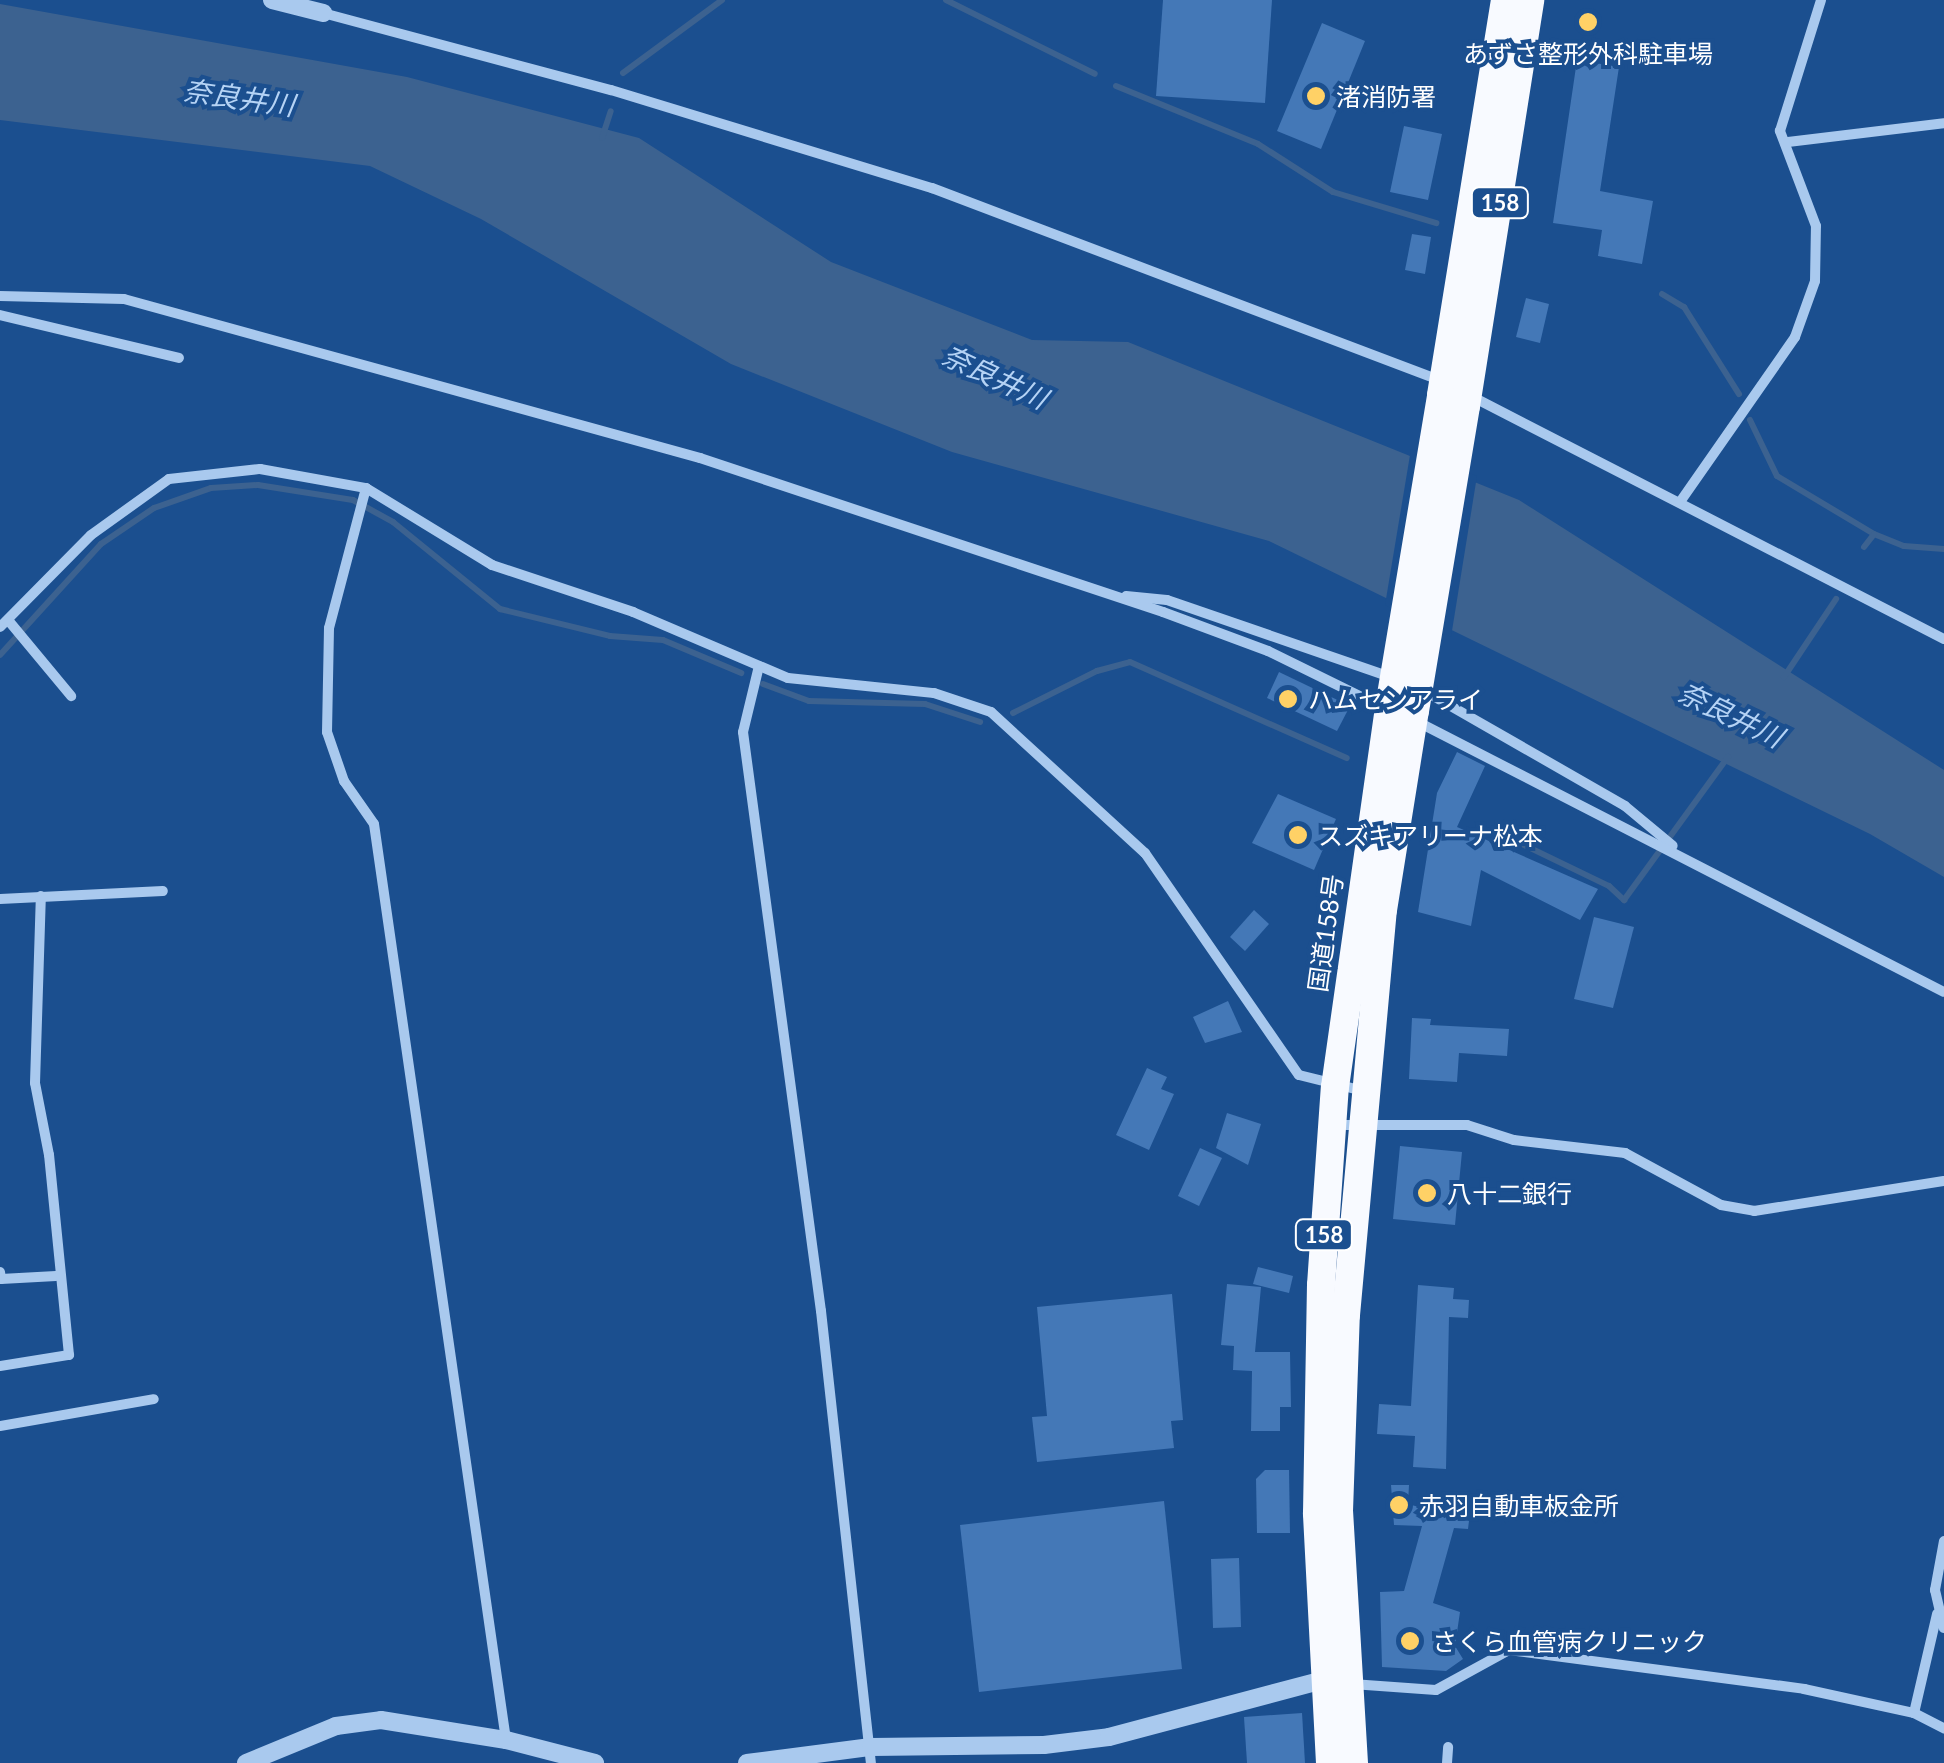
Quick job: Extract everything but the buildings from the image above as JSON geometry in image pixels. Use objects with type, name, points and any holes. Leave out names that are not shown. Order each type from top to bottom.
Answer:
[{"type":"highway","name":"158","points":[[1455,394],[1505,0]]},
{"type":"highway","name":"158","points":[[1330,1763],[1334,1679],[1317,1389],[1349,1089],[1402,711],[1455,394],[1530,0]]},
{"type":"highway","name":"158","points":[[1334,1679],[1354,1763]]},
{"type":"street","points":[[272,0],[611,90],[932,188],[1455,394],[1680,502],[1944,639]]},
{"type":"street","points":[[1680,502],[1795,337],[1815,281],[1816,226],[1788,142],[1780,131],[1821,0]]},
{"type":"street","points":[[1788,142],[1944,123]]},
{"type":"street","points":[[0,296],[124,299],[700,458],[1268,651],[1402,711],[1944,992]]},
{"type":"street","points":[[0,315],[179,358]]},
{"type":"street","points":[[71,696],[4,624],[91,535],[170,478],[260,469],[366,488],[492,564],[633,612],[758,666],[804,681],[934,693],[990,712],[1145,854],[1299,1075],[1349,1089]]},
{"type":"street","points":[[366,488],[329,628],[328,732],[344,781],[374,824],[506,1740]]},
{"type":"street","points":[[1099,594],[1167,600],[1440,697],[1625,806],[1685,857]]},
{"type":"street","points":[[758,666],[742,732],[821,1312],[871,1755]]},
{"type":"street","points":[[0,898],[163,892]]},
{"type":"street","points":[[0,1366],[69,1355],[56,1276],[50,1155],[34,1083],[41,896]]},
{"type":"street","points":[[1345,1126],[1467,1124],[1514,1140],[1625,1152],[1721,1206],[1754,1211],[1944,1181]]},
{"type":"street","points":[[0,1272],[1,1279],[56,1276]]},
{"type":"street","points":[[0,1426],[154,1399]]},
{"type":"street","points":[[1914,1713],[1937,1614],[1944,1541]]},
{"type":"street","points":[[1937,1614],[1944,1628]]},
{"type":"street","points":[[747,1763],[1044,1745],[1110,1737],[1334,1679],[1436,1690],[1509,1650],[1804,1690],[1914,1713],[1944,1728]]},
{"type":"street","points":[[246,1763],[336,1726],[381,1720],[506,1740],[595,1763]]},
{"type":"street","points":[[1447,1763],[1448,1747]]},
{"type":"water","name":"奈良井川","points":[[0,4],[407,77],[639,138],[831,262],[1032,340],[1128,342],[1519,500],[1944,770],[1944,877],[1870,834],[1269,541],[952,452],[731,364],[481,219],[370,166],[0,120]]},
{"type":"pier","points":[[1411,449],[1477,476],[1451,637],[1385,605]]},
{"type":"waterway","points":[[623,73],[722,0]]},
{"type":"waterway","points":[[946,0],[1095,74]]},
{"type":"waterway","points":[[1116,86],[1258,144],[1333,192],[1436,223]]},
{"type":"waterway","points":[[602,138],[611,111]]},
{"type":"waterway","points":[[1662,294],[1684,307],[1739,394]]},
{"type":"waterway","points":[[1750,420],[1777,476],[1874,534],[1904,546],[1944,549]]},
{"type":"waterway","points":[[0,655],[101,544],[154,508],[211,488],[258,485],[353,500],[393,522],[500,609],[610,636],[663,640],[741,673]]},
{"type":"waterway","points":[[1864,547],[1874,534]]},
{"type":"waterway","points":[[1784,677],[1836,599]]},
{"type":"waterway","points":[[1013,713],[1097,671],[1130,662],[1347,758]]},
{"type":"waterway","points":[[763,684],[809,701],[925,704],[980,722]]},
{"type":"waterway","points":[[1493,830],[1609,886],[1624,900],[1728,757]]},
{"type":"place","name":"あずさ整形外科駐車場","points":[[1588,22]]},
{"type":"place","name":"渚消防署","points":[[1316,96]]},
{"type":"place","name":"ハムセンアライ","points":[[1288,699]]},
{"type":"place","name":"スズキアリーナ松本","points":[[1298,835]]},
{"type":"place","name":"八十二銀行","points":[[1427,1193]]},
{"type":"place","name":"赤羽自動車板金所","points":[[1399,1505]]},
{"type":"place","name":"さくら血管病クリニック","points":[[1410,1641]]}]
